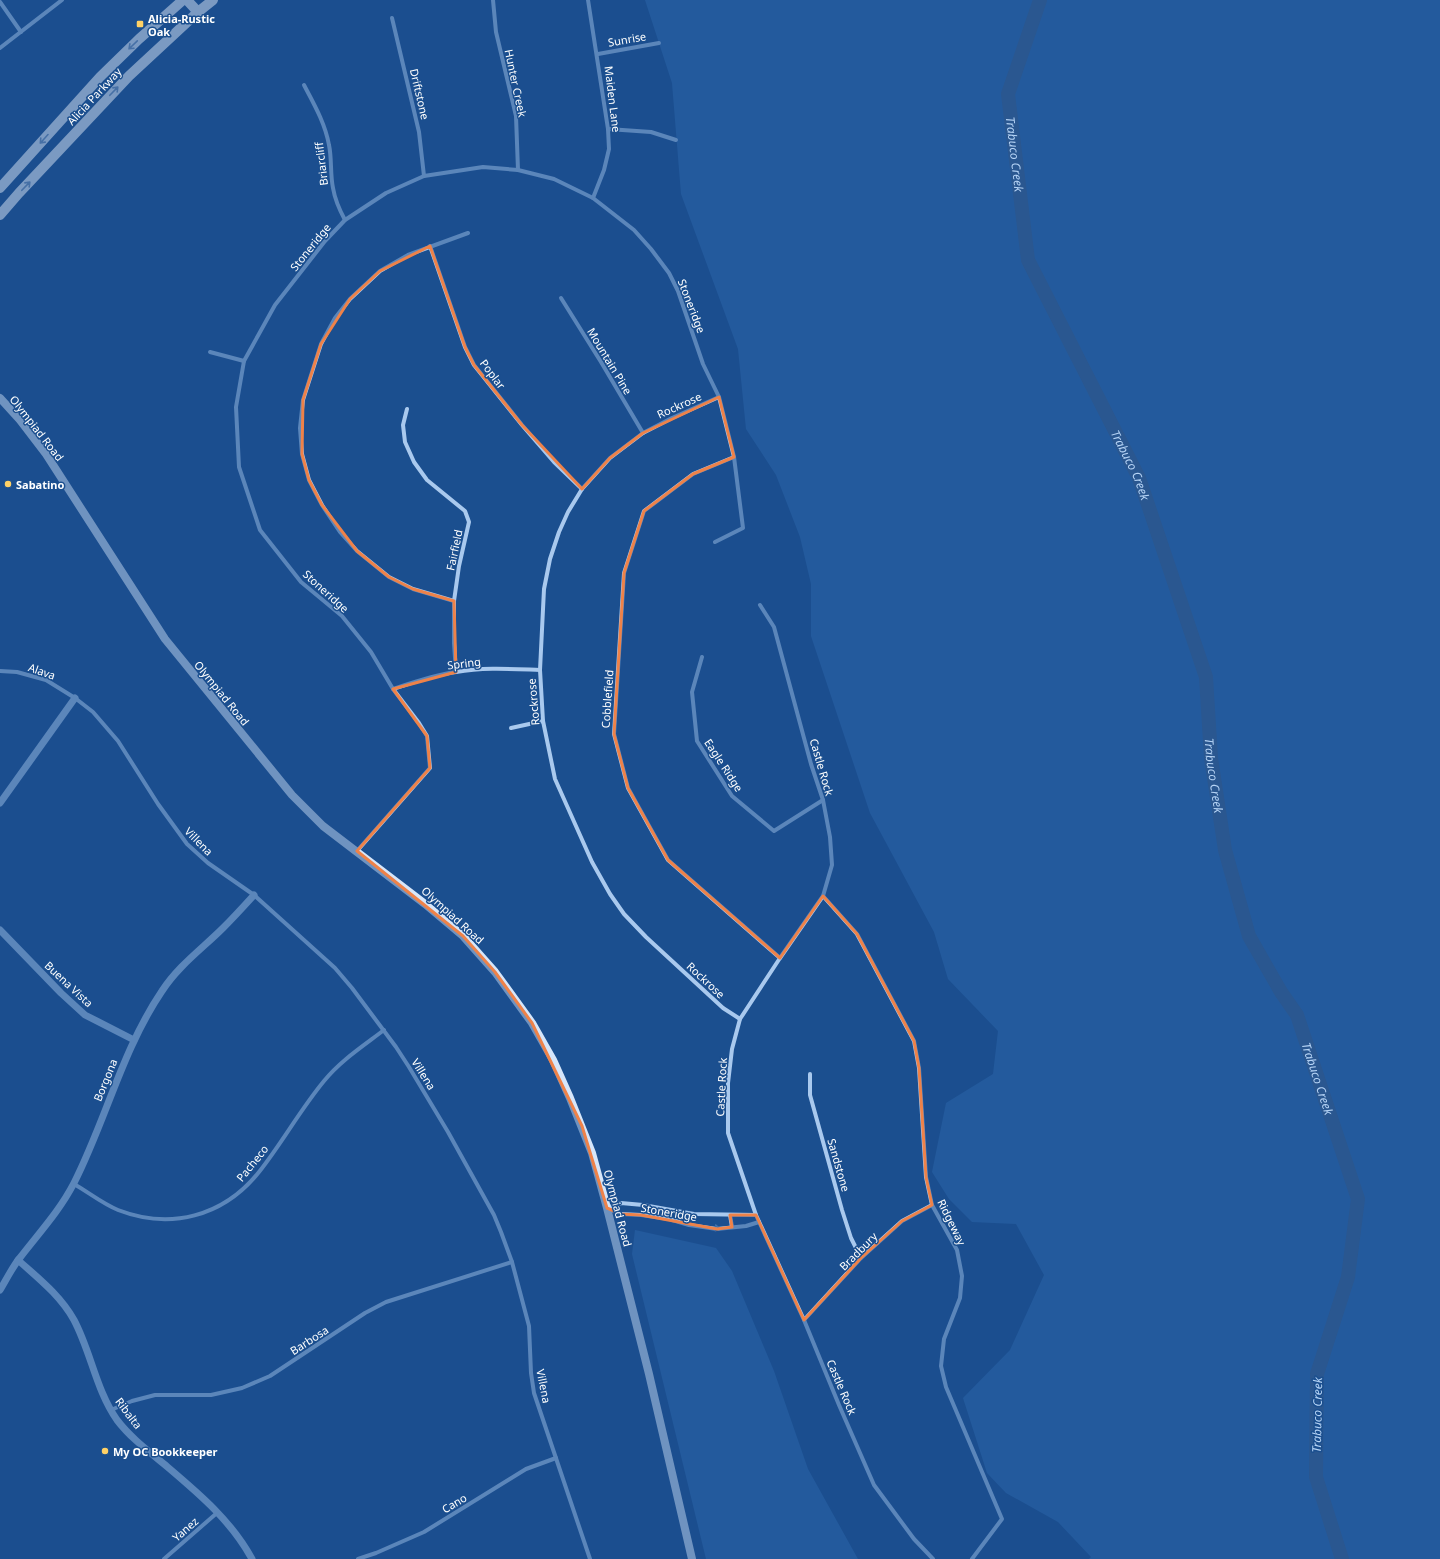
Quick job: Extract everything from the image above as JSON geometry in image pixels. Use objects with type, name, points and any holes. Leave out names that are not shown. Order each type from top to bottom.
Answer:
[{"type":"main road","name":"Alicia Parkway","points":[[0,188],[100,77],[139,39],[183,0]]},
{"type":"main road","points":[[187,0],[198,12]]},
{"type":"main road","name":"Alicia Parkway","points":[[0,215],[124,81],[198,12],[213,0]]},
{"type":"main road","name":"Olympiad Road","points":[[0,398],[20,420],[46,454],[165,639],[292,795],[323,826],[425,904],[463,936],[495,972],[532,1023],[552,1060],[582,1126],[592,1153],[649,1374],[692,1559]]},
{"type":"street","points":[[0,48],[62,0]]},
{"type":"street","name":"Hunter Creek","points":[[493,0],[496,32],[516,116],[518,170]]},
{"type":"street","name":"Maiden Lane","points":[[588,0],[598,54],[608,129],[609,149],[604,170],[593,198]]},
{"type":"street","points":[[0,2],[21,32]]},
{"type":"street","name":"Driftstone","points":[[392,18],[419,132],[424,176]]},
{"type":"street","name":"Sunrise","points":[[598,54],[660,43]]},
{"type":"street","name":"Briarcliff","points":[[304,85],[319,112],[326,130],[330,146],[333,187],[337,206],[345,220]]},
{"type":"street","points":[[608,129],[651,132],[676,140]]},
{"type":"street","name":"Stoneridge","points":[[357,851],[430,768],[427,736],[393,689],[371,652],[342,616],[300,582],[260,530],[239,466],[236,407],[244,361],[275,305],[325,242],[345,220],[386,193],[424,176],[483,166],[518,170],[554,179],[593,198],[634,230],[669,273],[678,291],[704,364],[719,397],[734,457],[743,528],[715,542]]},
{"type":"street","points":[[454,601],[413,588],[389,577],[353,546],[340,532],[322,505],[309,480],[302,454],[300,428],[303,400],[321,344],[335,318],[350,299],[380,271],[408,255],[468,233]]},
{"type":"street","name":"Poplar","points":[[430,246],[465,347],[474,365],[554,462],[582,489]]},
{"type":"street","name":"Mountain Pine","points":[[561,298],[602,362],[643,433]]},
{"type":"street","points":[[210,352],[244,361]]},
{"type":"street","name":"Rockrose","points":[[719,397],[643,433],[610,458],[582,489],[568,512],[559,532],[550,559],[544,589],[540,670],[543,721],[555,779],[592,862],[610,894],[624,914],[646,937],[724,1008],[740,1019]]},
{"type":"street","name":"Fairfield","points":[[407,409],[403,425],[405,442],[414,462],[427,480],[465,511],[469,522],[459,566],[454,601],[456,672]]},
{"type":"street","name":"Cobblefield","points":[[734,457],[693,474],[644,511],[624,573],[614,734],[628,788],[668,860],[780,958]]},
{"type":"street","name":"Castle Rock","points":[[760,605],[774,627],[811,764],[823,800],[830,837],[832,865],[823,896],[740,1019],[732,1049],[728,1083],[728,1133],[756,1215],[804,1320],[874,1485],[914,1539],[933,1559]]},
{"type":"street","name":"Eagle Ridge","points":[[702,658],[692,692],[697,742],[732,796],[774,831],[823,800]]},
{"type":"street","name":"Spring","points":[[393,689],[418,680],[456,672],[498,668],[540,670]]},
{"type":"street","name":"Alava","points":[[0,671],[17,672],[46,680],[76,698]]},
{"type":"street","points":[[0,803],[76,698]]},
{"type":"street","name":"Villena","points":[[76,698],[93,712],[118,741],[158,804],[187,844],[208,863],[254,895],[335,968],[384,1030],[409,1067],[494,1216],[512,1262],[529,1326],[531,1373],[534,1392],[590,1559]]},
{"type":"street","points":[[511,728],[543,721]]},
{"type":"street","name":"Borgona","points":[[0,1290],[18,1260],[56,1214],[74,1184],[134,1040],[146,1015],[163,989],[183,965],[223,928],[254,895]]},
{"type":"street","name":"Ridgeway","points":[[823,896],[857,934],[914,1042],[919,1068],[926,1177],[932,1205],[957,1250],[962,1276],[960,1298],[944,1339],[941,1366],[946,1387],[1002,1519],[972,1559]]},
{"type":"street","name":"Buena Vista","points":[[0,930],[56,988],[85,1015],[134,1040]]},
{"type":"street","name":"Pacheco","points":[[74,1184],[116,1209],[149,1219],[180,1219],[194,1216],[221,1204],[237,1194],[260,1171],[324,1080],[346,1059],[384,1030]]},
{"type":"street","name":"Sandstone","points":[[810,1074],[810,1095],[812,1103],[845,1217],[861,1258]]},
{"type":"street","name":"Stoneridge","points":[[607,1208],[621,1203],[643,1205],[694,1214],[756,1215]]},
{"type":"street","points":[[642,1215],[643,1205]]},
{"type":"street","name":"Bradbury","points":[[804,1320],[861,1258],[902,1221],[932,1205]]},
{"type":"street","name":"Stoneridge","points":[[607,1208],[621,1214],[642,1215],[710,1228],[732,1227],[759,1222]]},
{"type":"street","points":[[730,1215],[732,1227]]},
{"type":"street","name":"Ribalta","points":[[18,1260],[56,1295],[74,1320],[103,1395],[118,1420],[133,1438],[218,1512],[232,1528],[252,1559]]},
{"type":"street","name":"Barbosa","points":[[111,1410],[132,1401],[156,1395],[211,1395],[242,1388],[270,1376],[365,1313],[386,1302],[512,1262]]},
{"type":"street","name":"Cano","points":[[358,1559],[376,1553],[424,1532],[526,1470],[556,1458]]},
{"type":"street","name":"Yanez","points":[[164,1559],[218,1512]]},
{"type":"highlighted area","points":[[430,246],[465,347],[474,365],[522,425],[582,489],[610,458],[643,433],[719,397],[734,457],[693,474],[644,511],[624,573],[614,734],[628,788],[668,860],[780,958],[823,896],[857,934],[914,1041],[919,1068],[926,1177],[932,1205],[902,1221],[861,1258],[804,1320],[756,1215],[730,1215],[732,1227],[717,1229],[641,1215],[621,1214],[607,1208],[582,1126],[532,1023],[495,972],[463,936],[357,851],[430,768],[427,736],[393,689],[456,672],[454,601],[413,589],[389,577],[357,551],[322,505],[309,480],[302,454],[303,400],[321,344],[350,299],[380,271]]},
{"type":"shaded area","points":[[645,0],[1440,0],[1440,1559],[1089,1559],[1091,1557],[1058,1522],[1006,1493],[987,1473],[963,1398],[1010,1350],[1044,1275],[1016,1224],[972,1222],[949,1199],[932,1172],[946,1103],[993,1074],[998,1031],[948,979],[934,932],[870,813],[811,636],[811,584],[800,537],[776,475],[746,429],[738,349],[681,194],[672,83]]},
{"type":"shaded area","points":[[635,1230],[716,1248],[732,1271],[774,1371],[808,1469],[858,1559],[706,1559],[632,1254]]},
{"type":"waterway","name":"Trabuco Creek","points":[[1040,0],[1008,94],[1028,260],[1139,478],[1206,677],[1211,758],[1225,850],[1249,936],[1281,992],[1297,1015],[1358,1199],[1348,1277],[1317,1374],[1316,1477],[1342,1559]]},
{"type":"place","name":"Alicia-Rustic Oak","points":[[140,24]]},
{"type":"place","name":"Sabatino","points":[[8,484]]},
{"type":"place","name":"My OC Bookkeeper","points":[[105,1451]]}]
